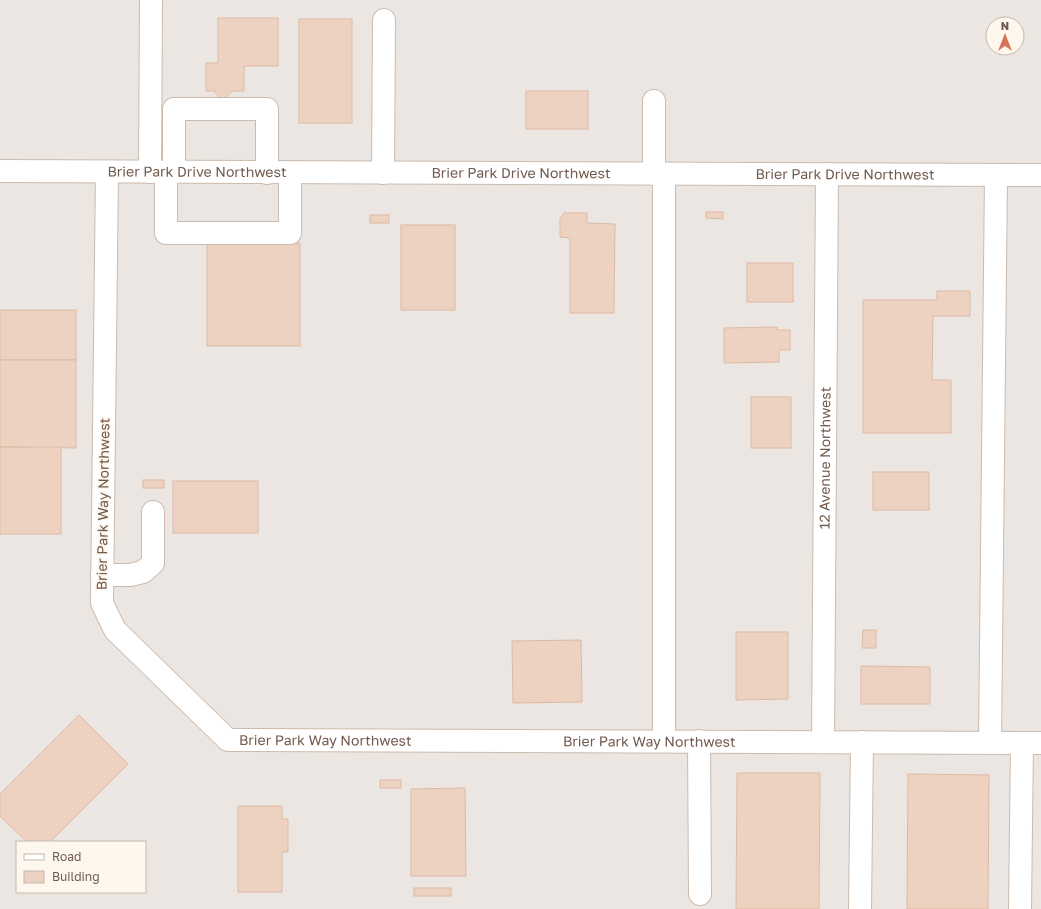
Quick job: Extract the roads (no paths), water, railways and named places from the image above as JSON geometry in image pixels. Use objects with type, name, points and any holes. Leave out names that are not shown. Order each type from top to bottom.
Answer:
[{"type":"street","points":[[151,0],[166,233],[290,233],[290,172]]},
{"type":"street","points":[[383,173],[384,20]]},
{"type":"street","points":[[654,101],[659,174],[664,741]]},
{"type":"street","points":[[163,172],[174,109],[267,109],[267,172]]},
{"type":"street","name":"Brier Park Drive Northwest","points":[[0,172],[1041,175]]},
{"type":"street","name":"Brier Park Way Northwest","points":[[106,172],[102,603],[115,630],[228,740],[1032,743]]},
{"type":"street","name":"12 Avenue Northwest","points":[[823,742],[827,174]]},
{"type":"street","points":[[990,742],[996,175]]},
{"type":"street","points":[[102,575],[130,575],[143,572],[152,563],[152,512]]},
{"type":"street","points":[[699,741],[700,894]]},
{"type":"street","points":[[860,909],[862,742]]},
{"type":"street","points":[[1020,909],[1032,743]]}]
